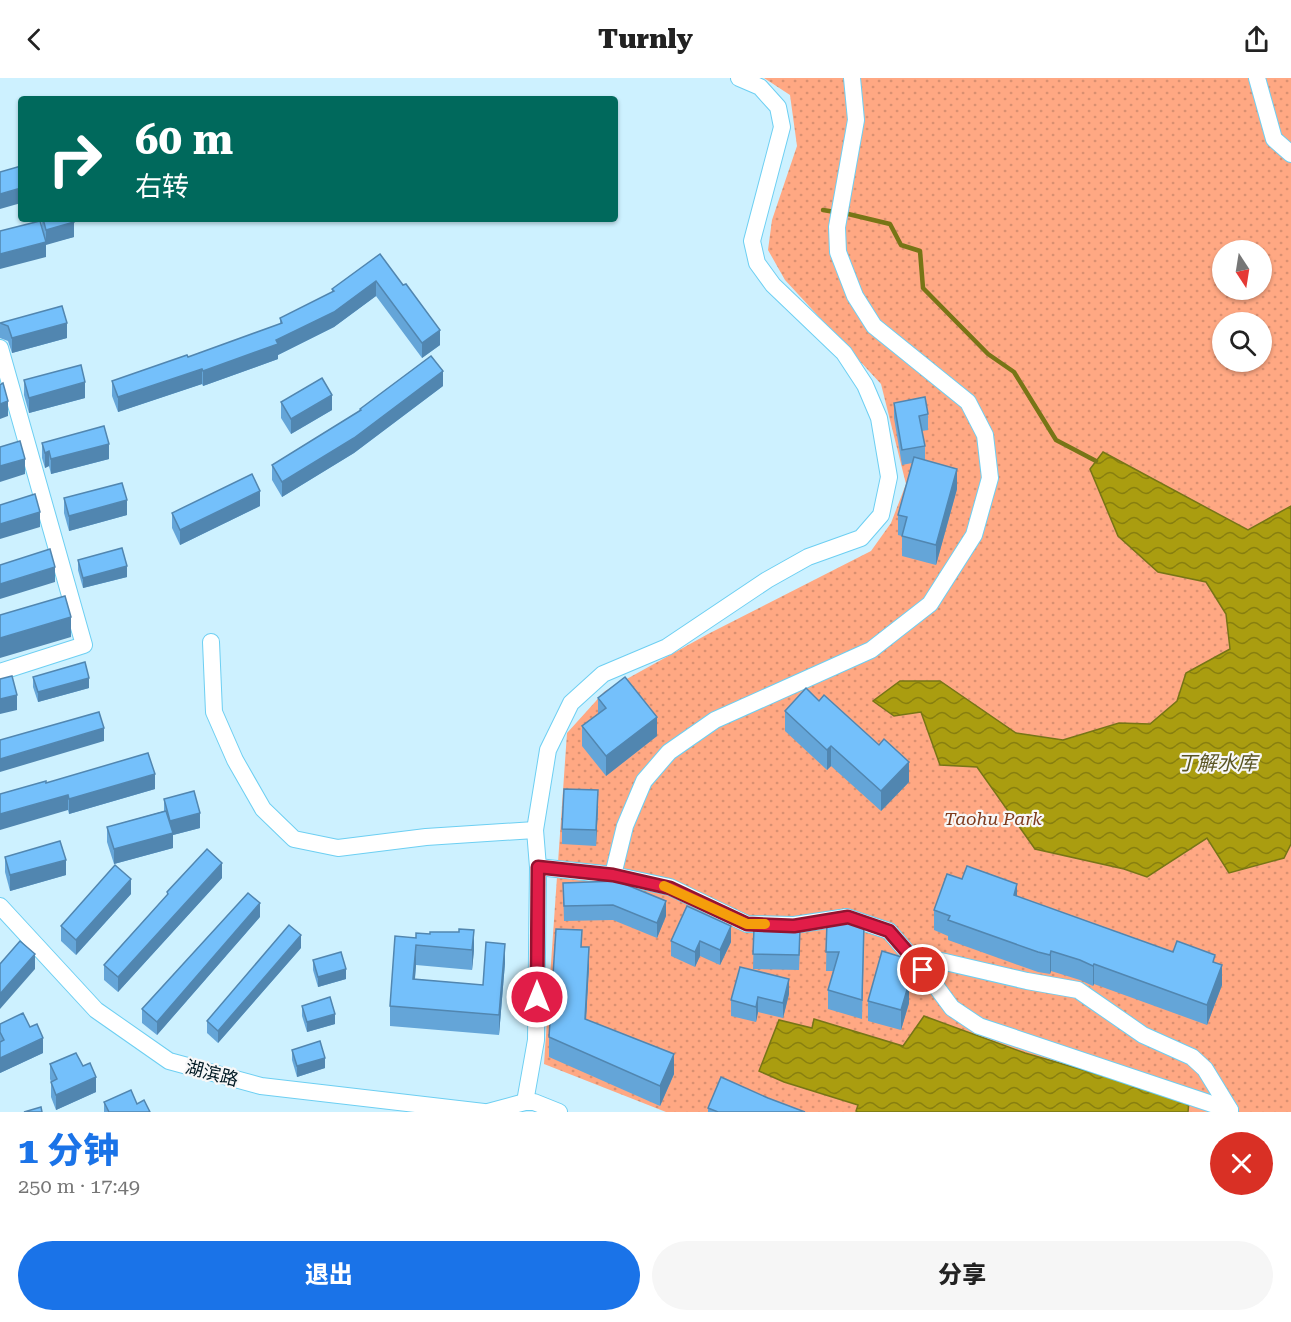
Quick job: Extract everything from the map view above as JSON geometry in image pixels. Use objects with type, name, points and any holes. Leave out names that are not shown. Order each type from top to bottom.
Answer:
[{"type":"street","points":[[525,1102],[536,1040],[538,867],[535,830],[548,750],[571,703],[603,674],[667,647],[767,580],[808,556],[861,538],[881,515],[889,477],[879,418],[865,385],[844,353],[773,285],[757,263],[752,241],[783,127],[778,107],[760,87],[740,78]]},
{"type":"street","points":[[613,875],[625,826],[644,781],[669,752],[715,720],[871,650],[930,604],[975,535],[990,478],[985,435],[968,402],[874,326],[855,296],[838,252],[837,227],[856,120],[852,78]]},
{"type":"street","points":[[1257,78],[1274,139],[1291,154]]},
{"type":"street","points":[[0,348],[84,645],[0,672]]},
{"type":"street","points":[[211,642],[214,712],[235,760],[263,809],[294,839],[338,848],[426,837],[535,830]]},
{"type":"street","points":[[538,867],[613,875],[670,888],[747,924],[794,926],[848,917],[889,931],[952,1008],[979,1026],[1230,1110],[1205,1069],[1192,1057],[1143,1035],[1078,990],[941,961],[923,970]]},
{"type":"street","name":"湖滨路","points":[[0,906],[96,1010],[169,1061],[261,1086],[486,1112],[525,1102],[534,1102],[560,1112]]},
{"type":"green space","name":"Taohu Park","points":[[764,78],[1291,78],[1291,1112],[666,1112],[544,1064],[567,733],[605,691],[708,634],[871,551],[891,523],[906,484],[881,384],[785,280],[768,250],[772,220],[797,146],[790,95]]},
{"type":"water","name":"丁解水库","points":[[1103,452],[1248,530],[1291,506],[1291,844],[1284,858],[1229,873],[1207,838],[1147,877],[1124,869],[1035,849],[977,767],[940,765],[921,712],[894,716],[873,701],[900,681],[940,681],[1016,733],[1063,740],[1119,723],[1150,724],[1177,701],[1186,673],[1230,649],[1226,614],[1206,582],[1158,572],[1118,536],[1090,469]]},
{"type":"water","points":[[924,1016],[1025,1053],[1189,1101],[1188,1112],[858,1112],[856,1111],[858,1105],[784,1082],[759,1071],[779,1020],[812,1028],[814,1019],[903,1046]]},
{"type":"building","points":[[18,167],[18,189],[0,194],[0,172]]},
{"type":"building","points":[[40,222],[46,242],[0,254],[0,231]]},
{"type":"building","points":[[44,222],[74,222],[46,230]]},
{"type":"building","points":[[380,254],[403,285],[406,284],[440,330],[422,343],[376,281],[334,312],[276,340],[278,344],[203,371],[202,369],[118,397],[112,381],[187,355],[188,357],[282,323],[280,318],[334,291],[332,289]]},
{"type":"building","points":[[62,306],[67,323],[12,338],[8,326],[0,323]]},
{"type":"building","points":[[431,356],[443,371],[354,438],[282,482],[272,465],[361,410]]},
{"type":"building","points":[[81,365],[85,382],[29,398],[24,380]]},
{"type":"building","points":[[322,378],[332,395],[291,419],[281,402]]},
{"type":"building","points":[[3,383],[8,401],[0,404],[0,385]]},
{"type":"building","points":[[925,397],[928,414],[919,416],[925,446],[902,450],[894,403]]},
{"type":"building","points":[[104,426],[109,444],[51,459],[49,451],[45,453],[42,443]]},
{"type":"building","points":[[20,441],[25,459],[0,466],[0,447]]},
{"type":"building","points":[[914,457],[957,469],[936,545],[902,536],[907,517],[898,515]]},
{"type":"building","points":[[252,474],[260,491],[180,530],[172,513]]},
{"type":"building","points":[[122,483],[127,500],[69,516],[64,498]]},
{"type":"building","points":[[35,494],[40,512],[0,524],[0,505]]},
{"type":"building","points":[[122,548],[127,566],[83,578],[78,560]]},
{"type":"building","points":[[50,549],[55,567],[0,584],[0,565]]},
{"type":"building","points":[[65,596],[71,617],[0,638],[0,615]]},
{"type":"building","points":[[85,662],[89,678],[38,692],[33,677]]},
{"type":"building","points":[[12,676],[17,695],[0,699],[0,679]]},
{"type":"building","points":[[625,677],[657,717],[606,756],[582,726],[606,708],[598,698]]},
{"type":"building","points":[[806,688],[819,701],[824,695],[879,745],[884,739],[909,762],[881,791],[831,746],[827,750],[785,711]]},
{"type":"building","points":[[99,712],[104,728],[0,759],[0,740]]},
{"type":"building","points":[[148,753],[155,774],[69,799],[68,795],[0,814],[0,794]]},
{"type":"building","points":[[564,789],[598,790],[596,830],[562,829]]},
{"type":"building","points":[[194,791],[200,813],[170,821],[164,799]]},
{"type":"building","points":[[166,811],[173,833],[114,849],[107,827]]},
{"type":"building","points":[[60,841],[66,860],[10,875],[5,857]]},
{"type":"building","points":[[207,849],[222,863],[118,977],[104,965]]},
{"type":"building","points":[[115,865],[131,879],[76,940],[61,926]]},
{"type":"building","points":[[967,866],[1017,884],[1014,895],[1173,952],[1177,941],[1215,955],[1213,962],[1222,965],[1207,1005],[1094,964],[1093,966],[1051,951],[1050,955],[1038,952],[948,920],[950,916],[934,910],[947,874],[962,879]]},
{"type":"building","points":[[617,881],[666,901],[657,923],[613,905],[564,906],[563,883]]},
{"type":"building","points":[[248,893],[260,903],[157,1022],[142,1009]]},
{"type":"building","points":[[687,906],[731,926],[720,950],[700,941],[695,952],[671,941]]},
{"type":"building","points":[[827,922],[864,923],[862,1000],[828,990],[839,952],[826,952]]},
{"type":"building","points":[[289,925],[301,935],[218,1031],[207,1021]]},
{"type":"building","points":[[754,928],[800,929],[799,955],[753,954]]},
{"type":"building","points":[[459,929],[474,930],[472,950],[416,945],[413,979],[483,985],[486,942],[505,944],[499,1015],[390,1006],[395,936],[416,938],[416,933],[459,932]]},
{"type":"building","points":[[556,929],[582,930],[581,947],[589,947],[585,1019],[674,1054],[660,1086],[549,1037]]},
{"type":"building","points":[[20,941],[35,954],[0,994],[0,964]]},
{"type":"building","points":[[882,951],[908,959],[901,981],[909,983],[901,1010],[868,1001]]},
{"type":"building","points":[[341,952],[346,969],[318,977],[313,960]]},
{"type":"building","points":[[740,967],[789,979],[783,1003],[758,997],[756,1007],[731,1000]]},
{"type":"building","points":[[330,997],[335,1014],[307,1022],[302,1006]]},
{"type":"building","points":[[23,1013],[30,1027],[37,1024],[43,1038],[0,1058],[0,1042],[4,1040],[0,1032],[0,1024]]},
{"type":"building","points":[[320,1041],[325,1058],[297,1066],[292,1050]]},
{"type":"building","points":[[76,1053],[83,1066],[90,1063],[96,1077],[56,1095],[51,1082],[57,1079],[50,1064]]},
{"type":"building","points":[[721,1077],[805,1112],[718,1112],[708,1108]]},
{"type":"building","points":[[131,1090],[137,1104],[144,1100],[150,1112],[109,1112],[104,1102]]},
{"type":"building","points":[[41,1107],[42,1112],[24,1112]]},
{"type":"waterway","points":[[823,210],[835,212]]},
{"type":"waterway","points":[[844,213],[890,224],[901,245],[920,251],[923,288],[988,354],[1014,372],[1056,440],[1096,461]]},
{"type":"slow traffic","points":[[664,886],[747,924],[765,924]]},
{"type":"route","points":[[537,997],[538,867],[613,875],[670,888],[747,924],[794,926],[848,917],[889,931],[923,970]]}]
